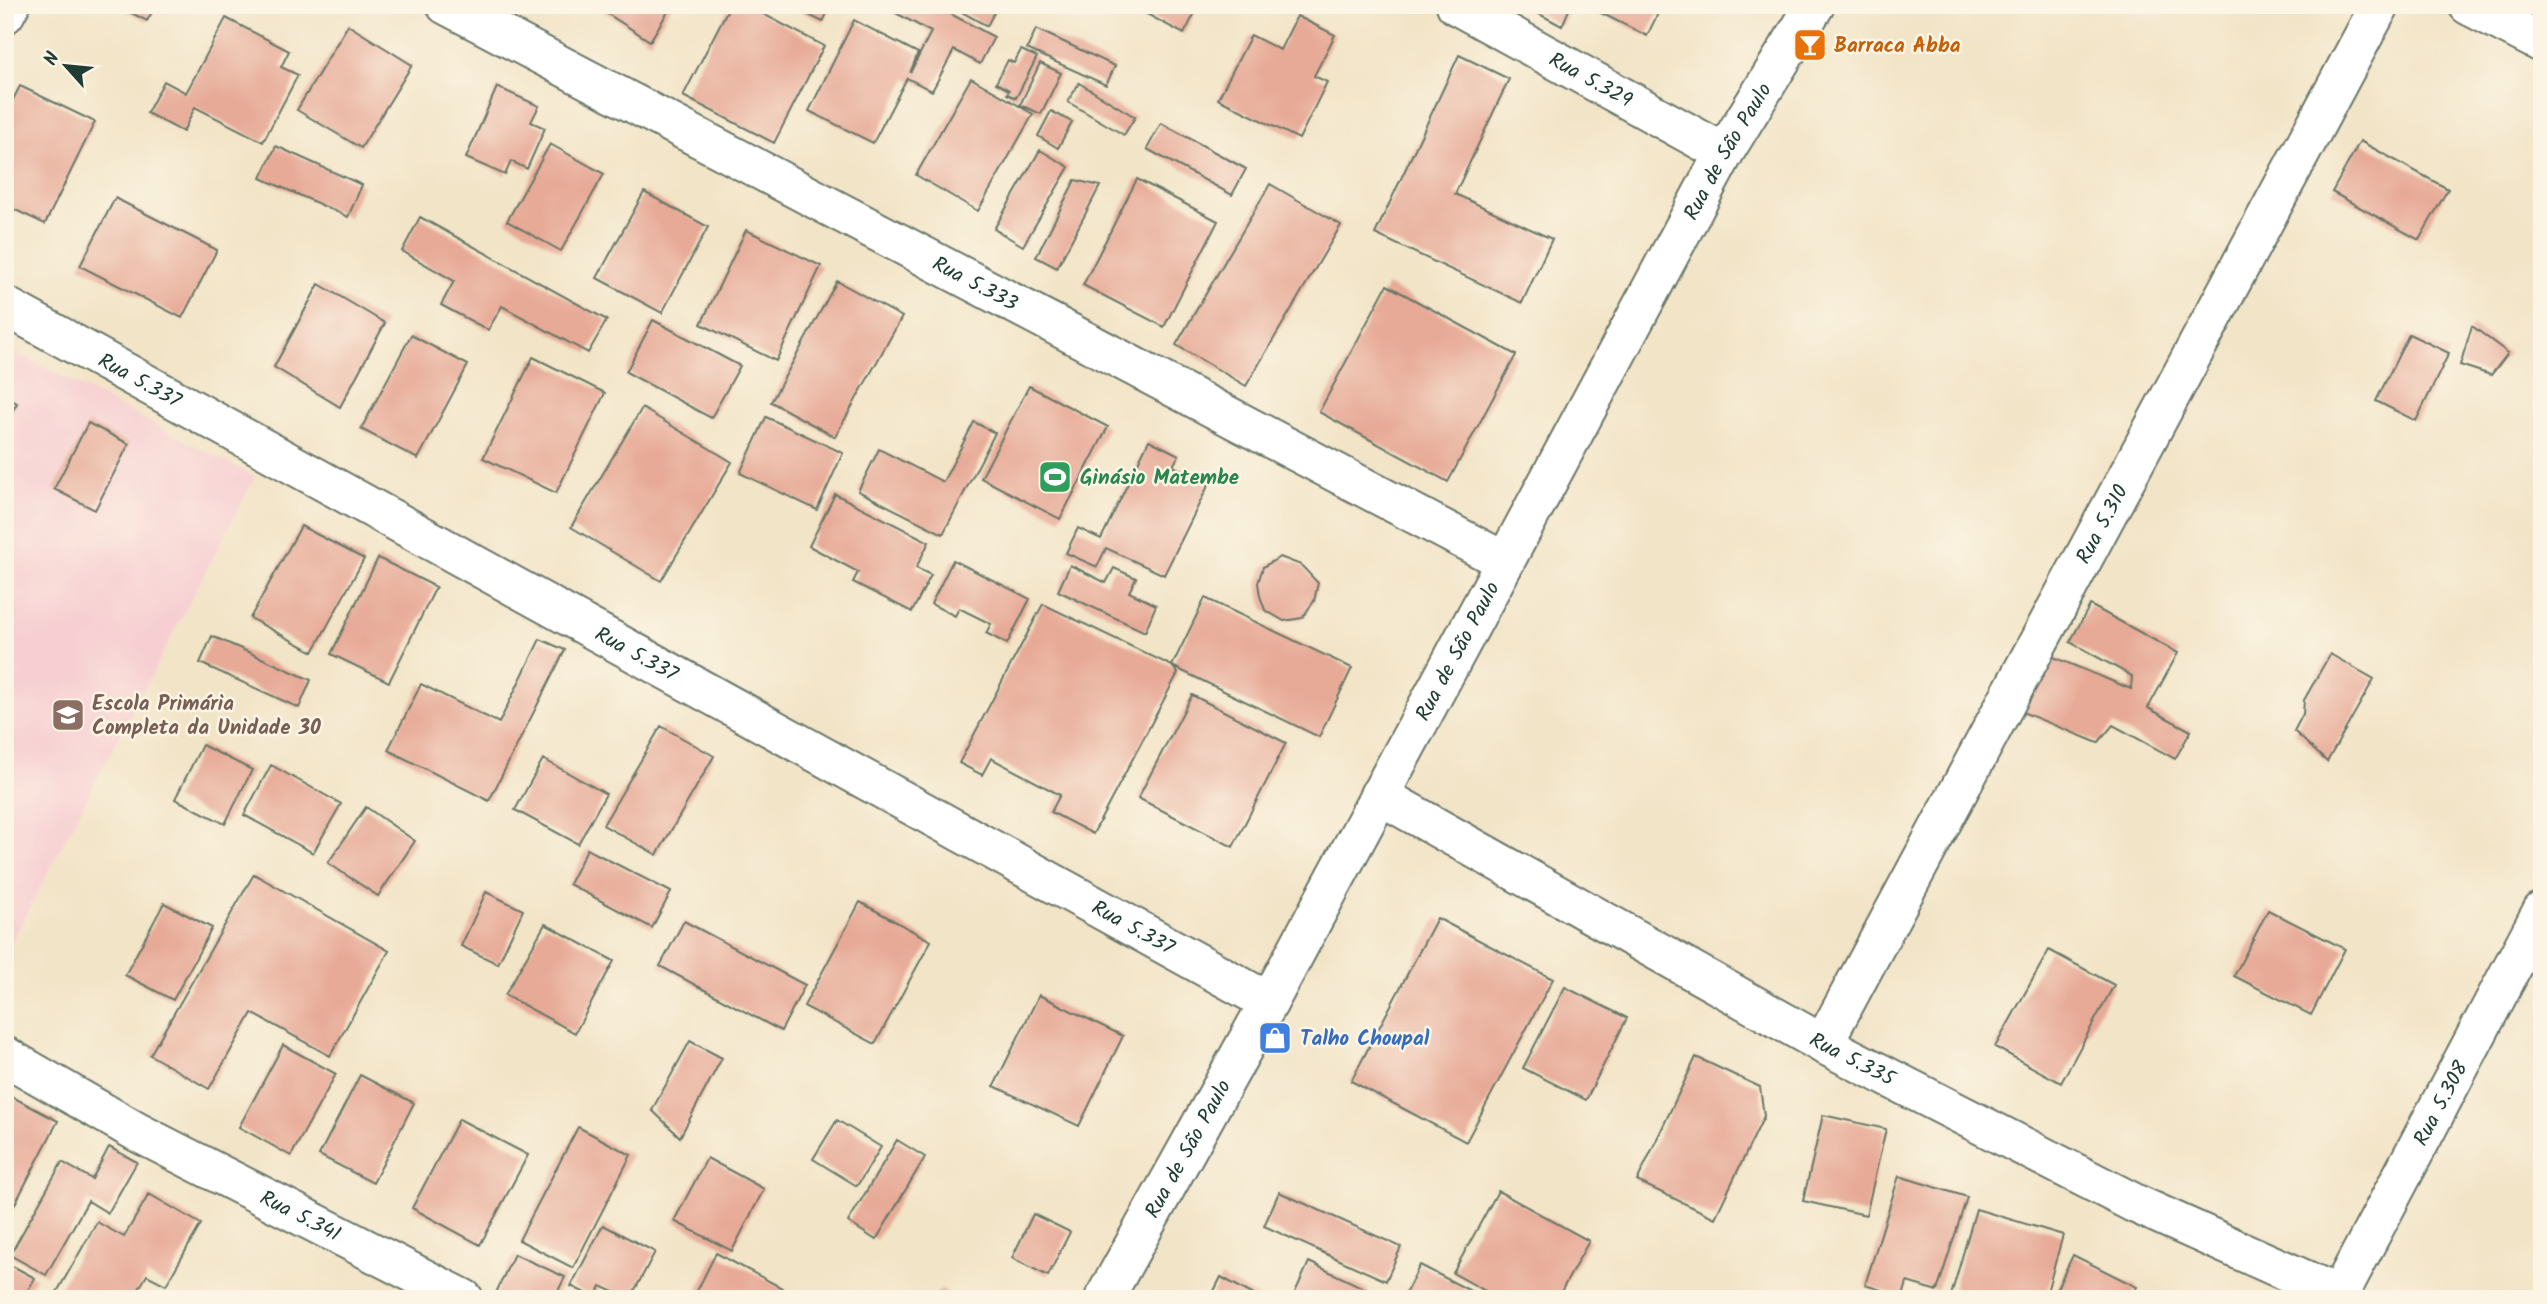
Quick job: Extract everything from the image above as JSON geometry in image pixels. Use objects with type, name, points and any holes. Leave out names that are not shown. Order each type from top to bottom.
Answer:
[{"type":"street","points":[[5,14],[10,5]]},
{"type":"street","name":"Rua 5.333","points":[[446,5],[1504,561]]},
{"type":"street","name":"Rua 5.329","points":[[1456,5],[1724,153]]},
{"type":"street","name":"Rua de São Paulo","points":[[1104,1299],[1269,1002],[1724,153],[1815,5]]},
{"type":"street","name":"Rua 5.310","points":[[1823,1044],[2380,5]]},
{"type":"street","points":[[2468,5],[2542,43]]},
{"type":"street","name":"Rua 5.337","points":[[5,306],[1269,1002]]},
{"type":"street","name":"Rua 5.335","points":[[1379,794],[1823,1044],[2134,1203],[2339,1295]]},
{"type":"street","name":"Rua 5.308","points":[[2339,1295],[2542,911]]},
{"type":"street","name":"Rua 5.341","points":[[5,1056],[137,1132],[464,1299]]},
{"type":"shaded area","name":"Escola Primária Completa da Unidade 30","points":[[5,347],[255,477],[5,954]]},
{"type":"building","points":[[116,5],[156,5],[147,21]]},
{"type":"building","points":[[594,5],[672,5],[650,41]]},
{"type":"building","points":[[730,5],[746,5],[824,46],[774,143],[683,96]]},
{"type":"building","points":[[788,5],[831,5],[823,22]]},
{"type":"building","points":[[881,5],[934,5],[994,37],[980,64],[954,50],[932,91],[907,78],[873,143],[809,111],[854,20],[918,53],[910,73],[931,32]]},
{"type":"building","points":[[949,5],[998,5],[987,26]]},
{"type":"building","points":[[1130,5],[1199,5],[1184,34]]},
{"type":"building","points":[[1522,5],[1571,5],[1562,26]]},
{"type":"building","points":[[1585,5],[1662,5],[1647,36]]},
{"type":"building","points":[[1297,16],[1335,35],[1314,76],[1327,82],[1299,139],[1218,99],[1251,35],[1280,50]]},
{"type":"building","points":[[226,18],[289,51],[281,67],[298,75],[263,142],[195,107],[183,132],[147,113],[164,81],[186,93]]},
{"type":"building","points":[[348,25],[412,65],[361,148],[297,110]]},
{"type":"building","points":[[1036,29],[1115,66],[1106,85],[1027,49]]},
{"type":"building","points":[[1021,50],[1037,57],[1016,98],[1007,94],[1009,90],[996,83],[1008,60],[1014,63]]},
{"type":"building","points":[[1459,55],[1509,79],[1455,194],[1552,239],[1522,303],[1375,234]]},
{"type":"building","points":[[1040,63],[1061,73],[1041,114],[1020,105]]},
{"type":"building","points":[[971,78],[1033,114],[978,211],[916,175]]},
{"type":"building","points":[[1079,83],[1135,117],[1124,135],[1068,102]]},
{"type":"building","points":[[20,86],[95,122],[45,224],[5,205],[5,115]]},
{"type":"building","points":[[497,87],[539,106],[531,122],[545,128],[527,169],[511,161],[505,175],[466,158]]},
{"type":"building","points":[[1051,111],[1072,122],[1058,148],[1038,136]]},
{"type":"building","points":[[1161,123],[1246,169],[1232,195],[1147,149]]},
{"type":"building","points":[[2360,141],[2448,189],[2419,240],[2332,192]]},
{"type":"building","points":[[550,144],[604,174],[561,251],[507,221]]},
{"type":"building","points":[[276,146],[362,185],[348,217],[261,178]]},
{"type":"building","points":[[1040,150],[1069,167],[1023,246],[994,229]]},
{"type":"building","points":[[1137,179],[1218,221],[1164,327],[1083,285]]},
{"type":"building","points":[[1075,180],[1100,186],[1057,268],[1036,257]]},
{"type":"building","points":[[1270,184],[1341,225],[1246,386],[1176,345]]},
{"type":"building","points":[[644,192],[708,227],[662,313],[597,278]]},
{"type":"building","points":[[115,198],[217,250],[182,318],[80,266]]},
{"type":"building","points":[[420,217],[607,320],[588,353],[502,306],[488,330],[441,305],[454,281],[402,251]]},
{"type":"building","points":[[746,230],[821,266],[776,361],[701,324]]},
{"type":"building","points":[[837,281],[902,317],[835,437],[771,402]]},
{"type":"building","points":[[319,284],[385,323],[340,407],[274,367]]},
{"type":"building","points":[[1387,285],[1516,355],[1448,482],[1319,412]]},
{"type":"building","points":[[653,320],[740,366],[711,418],[626,372]]},
{"type":"building","points":[[2472,326],[2508,353],[2491,375],[2460,365]]},
{"type":"building","points":[[2409,334],[2449,353],[2416,421],[2376,401]]},
{"type":"building","points":[[411,335],[468,365],[418,459],[361,429]]},
{"type":"building","points":[[533,357],[605,393],[556,493],[483,458]]},
{"type":"building","points":[[1029,386],[1108,427],[1060,519],[981,478]]},
{"type":"building","points":[[5,396],[17,403],[5,424]]},
{"type":"building","points":[[642,408],[732,462],[661,581],[571,527]]},
{"type":"building","points":[[766,417],[843,453],[817,510],[740,473]]},
{"type":"building","points":[[974,422],[995,433],[943,534],[858,491],[879,449],[943,482]]},
{"type":"building","points":[[88,423],[129,444],[95,510],[54,489]]},
{"type":"building","points":[[1149,440],[1179,455],[1173,466],[1209,484],[1164,575],[1106,548],[1097,567],[1066,553],[1078,528],[1101,539]]},
{"type":"building","points":[[835,494],[929,542],[916,568],[931,575],[912,612],[853,582],[858,572],[809,546]]},
{"type":"building","points":[[301,526],[364,559],[313,652],[250,618]]},
{"type":"building","points":[[1280,557],[1301,565],[1318,583],[1314,601],[1302,618],[1284,621],[1265,610],[1258,583],[1263,567]]},
{"type":"building","points":[[378,558],[436,587],[389,682],[331,654]]},
{"type":"building","points":[[953,560],[1030,599],[1007,644],[986,633],[991,624],[959,608],[955,616],[931,604]]},
{"type":"building","points":[[1070,565],[1106,583],[1114,568],[1136,578],[1129,592],[1156,605],[1145,632],[1058,591]]},
{"type":"building","points":[[1205,598],[1352,668],[1319,737],[1172,666]]},
{"type":"building","points":[[1043,604],[1172,666],[1178,673],[1093,834],[1051,812],[1060,795],[991,758],[982,775],[959,763]]},
{"type":"building","points":[[2090,605],[2178,653],[2148,708],[2191,731],[2175,759],[2113,725],[2098,743],[2010,707],[2034,649],[2131,689],[2132,676],[2070,642]]},
{"type":"building","points":[[212,636],[311,680],[299,708],[200,663]]},
{"type":"building","points":[[540,639],[565,650],[489,801],[388,750],[421,684],[499,723]]},
{"type":"building","points":[[2330,654],[2374,679],[2327,762],[2294,731],[2303,714],[2304,700]]},
{"type":"building","points":[[1192,695],[1286,743],[1233,847],[1138,798]]},
{"type":"building","points":[[661,726],[714,756],[657,855],[603,825]]},
{"type":"building","points":[[202,745],[252,770],[225,824],[175,799]]},
{"type":"building","points":[[543,759],[606,794],[578,844],[515,810]]},
{"type":"building","points":[[271,765],[341,804],[313,853],[244,815]]},
{"type":"building","points":[[366,807],[415,841],[378,896],[328,863]]},
{"type":"building","points":[[587,849],[671,892],[652,928],[569,884]]},
{"type":"building","points":[[254,874],[389,951],[330,1056],[252,1013],[209,1089],[150,1055]]},
{"type":"building","points":[[486,892],[523,910],[498,964],[461,946]]},
{"type":"building","points":[[860,902],[931,941],[875,1044],[804,1006]]},
{"type":"building","points":[[164,903],[212,928],[173,1000],[125,975]]},
{"type":"building","points":[[2268,910],[2345,949],[2311,1015],[2234,976]]},
{"type":"building","points":[[1437,918],[1553,979],[1466,1142],[1351,1081]]},
{"type":"building","points":[[684,921],[805,985],[781,1031],[660,966]]},
{"type":"building","points":[[545,924],[614,961],[575,1033],[505,995]]},
{"type":"building","points":[[2049,950],[2114,985],[2061,1083],[1995,1047]]},
{"type":"building","points":[[1565,987],[1627,1018],[1586,1100],[1523,1068]]},
{"type":"building","points":[[1039,995],[1123,1036],[1079,1126],[994,1086]]},
{"type":"building","points":[[690,1041],[722,1058],[680,1137],[652,1110]]},
{"type":"building","points":[[283,1045],[336,1074],[291,1156],[239,1127]]},
{"type":"building","points":[[1696,1057],[1760,1087],[1764,1116],[1715,1218],[1637,1181]]},
{"type":"building","points":[[360,1075],[414,1103],[373,1183],[319,1155]]},
{"type":"building","points":[[5,1093],[58,1121],[5,1223]]},
{"type":"building","points":[[1823,1115],[1886,1129],[1866,1215],[1803,1201]]},
{"type":"building","points":[[459,1119],[528,1155],[480,1245],[412,1208]]},
{"type":"building","points":[[837,1120],[881,1147],[857,1186],[813,1159]]},
{"type":"building","points":[[578,1127],[631,1155],[573,1268],[519,1240]]},
{"type":"building","points":[[897,1140],[925,1157],[876,1240],[848,1222]]},
{"type":"building","points":[[109,1147],[137,1162],[108,1213],[88,1201],[46,1275],[10,1255],[62,1162],[92,1179]]},
{"type":"building","points":[[707,1158],[764,1189],[732,1251],[674,1221]]},
{"type":"building","points":[[1899,1176],[1967,1197],[1937,1291],[1907,1282],[1903,1297],[1865,1285]]},
{"type":"building","points":[[1498,1191],[1589,1241],[1557,1299],[1500,1299],[1453,1273]]},
{"type":"building","points":[[1279,1192],[1401,1247],[1386,1281],[1264,1226]]},
{"type":"building","points":[[149,1194],[201,1224],[166,1285],[147,1275],[133,1299],[53,1299],[97,1222],[124,1237]]},
{"type":"building","points":[[1976,1209],[2063,1235],[2045,1299],[1950,1299]]},
{"type":"building","points":[[1033,1214],[1070,1232],[1048,1276],[1012,1258]]},
{"type":"building","points":[[603,1225],[655,1252],[630,1299],[601,1286],[595,1298],[571,1286]]},
{"type":"building","points":[[716,1253],[782,1288],[777,1299],[693,1299]]},
{"type":"building","points":[[514,1254],[565,1277],[554,1299],[503,1299],[495,1295]]},
{"type":"building","points":[[2073,1255],[2137,1287],[2131,1299],[2052,1299]]},
{"type":"building","points":[[5,1262],[35,1278],[23,1299],[5,1299]]},
{"type":"building","points":[[1309,1262],[1368,1290],[1364,1299],[1292,1299]]},
{"type":"building","points":[[1420,1265],[1486,1299],[1414,1299],[1405,1294]]},
{"type":"building","points":[[1221,1277],[1261,1299],[1210,1299]]},
{"type":"building","points":[[941,1289],[959,1299],[935,1299]]},
{"type":"place","name":"Barraca Abba","points":[[1810,45]]},
{"type":"place","name":"Ginásio Matembe","points":[[1055,477]]},
{"type":"place","name":"Escola Primária Completa da Unidade 30","points":[[68,715]]},
{"type":"place","name":"Talho Choupal","points":[[1275,1038]]}]
